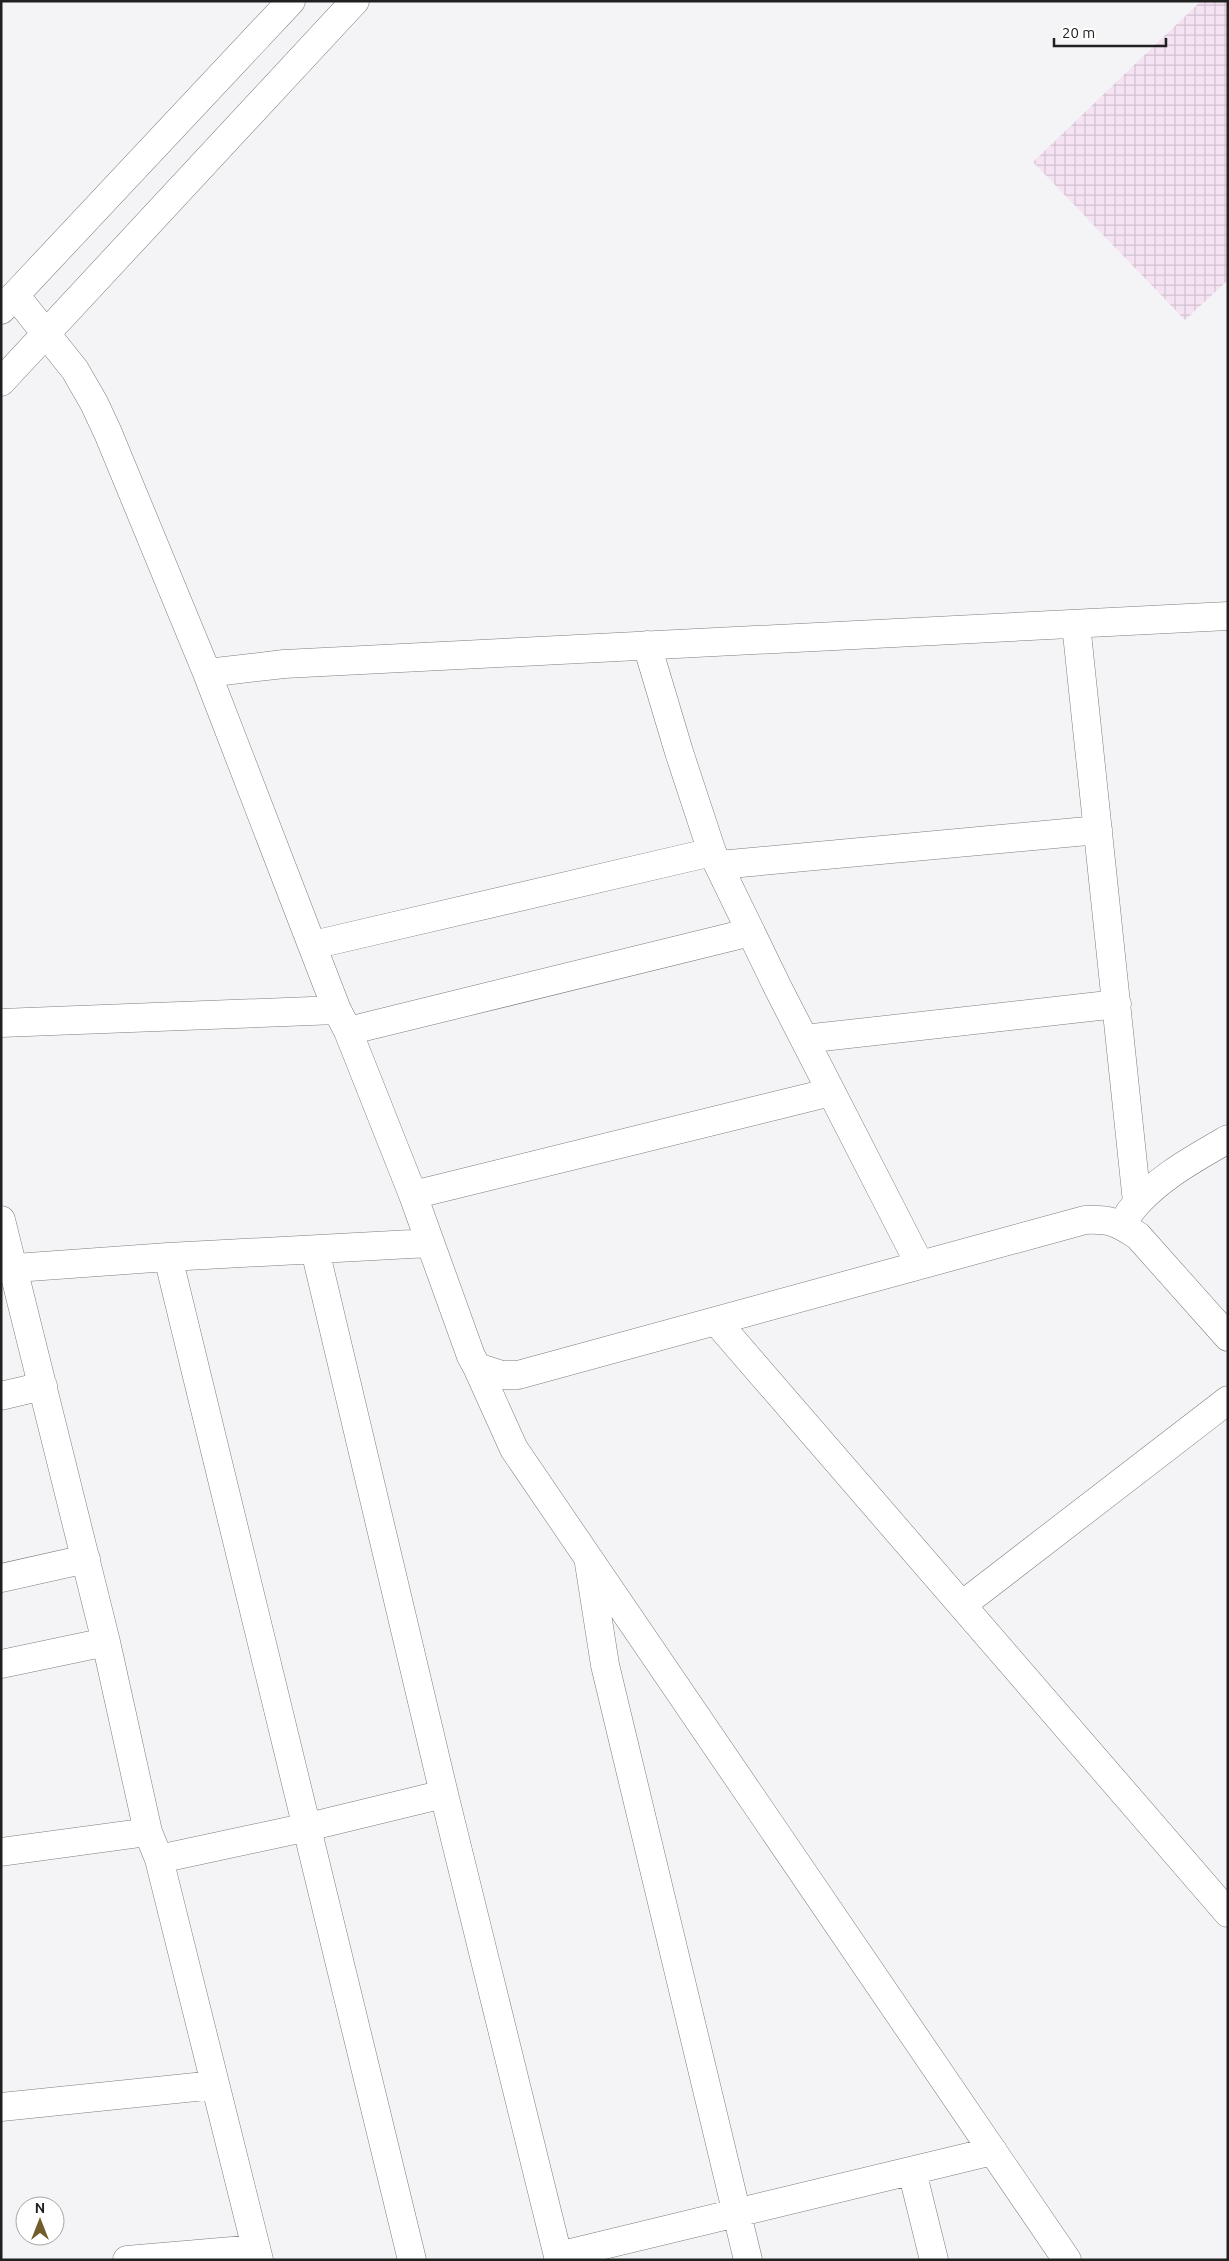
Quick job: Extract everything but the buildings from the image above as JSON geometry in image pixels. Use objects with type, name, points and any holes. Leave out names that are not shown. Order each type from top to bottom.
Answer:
[{"type":"street","points":[[291,1],[8,302],[47,335],[74,370],[94,403],[207,673],[413,1195],[471,1356],[514,1448],[1067,2260]]},
{"type":"street","points":[[1,382],[47,335],[355,1]]},
{"type":"street","points":[[207,673],[284,664],[1228,616]]},
{"type":"street","points":[[1076,624],[1138,1202]]},
{"type":"street","points":[[647,645],[679,752],[716,858],[804,1039],[920,1265]]},
{"type":"street","points":[[314,945],[716,858],[1098,830]]},
{"type":"street","points":[[1,1023],[343,1021],[751,932]]},
{"type":"street","points":[[804,1039],[1117,1004]]},
{"type":"street","points":[[413,1195],[831,1092]]},
{"type":"street","points":[[1120,1224],[1138,1202],[1193,1160],[1228,1139]]},
{"type":"street","points":[[477,1367],[502,1375],[518,1375],[1085,1220],[1106,1219],[1120,1224],[1138,1236],[1224,1327]]},
{"type":"street","points":[[1,1220],[15,1268],[106,1642],[148,1832],[159,1859],[257,2254],[127,2260]]},
{"type":"street","points":[[15,1268],[168,1257],[430,1243]]},
{"type":"street","points":[[315,1250],[444,1794],[558,2258],[993,2151]]},
{"type":"street","points":[[168,1257],[412,2260]]},
{"type":"street","points":[[716,1321],[962,1605],[1223,1900]]},
{"type":"street","points":[[1,1396],[44,1386]]},
{"type":"street","points":[[962,1605],[1228,1400]]},
{"type":"street","points":[[588,1557],[605,1666],[748,2260]]},
{"type":"street","points":[[1,1578],[86,1559]]},
{"type":"street","points":[[1,1664],[106,1642]]},
{"type":"street","points":[[159,1859],[308,1827],[444,1794]]},
{"type":"street","points":[[1,1852],[148,1832]]},
{"type":"street","points":[[1,2107],[215,2085]]},
{"type":"street","points":[[912,2171],[934,2260]]},
{"type":"shaded area","points":[[1201,1],[1228,1],[1228,280],[1185,320],[1033,162]]}]
